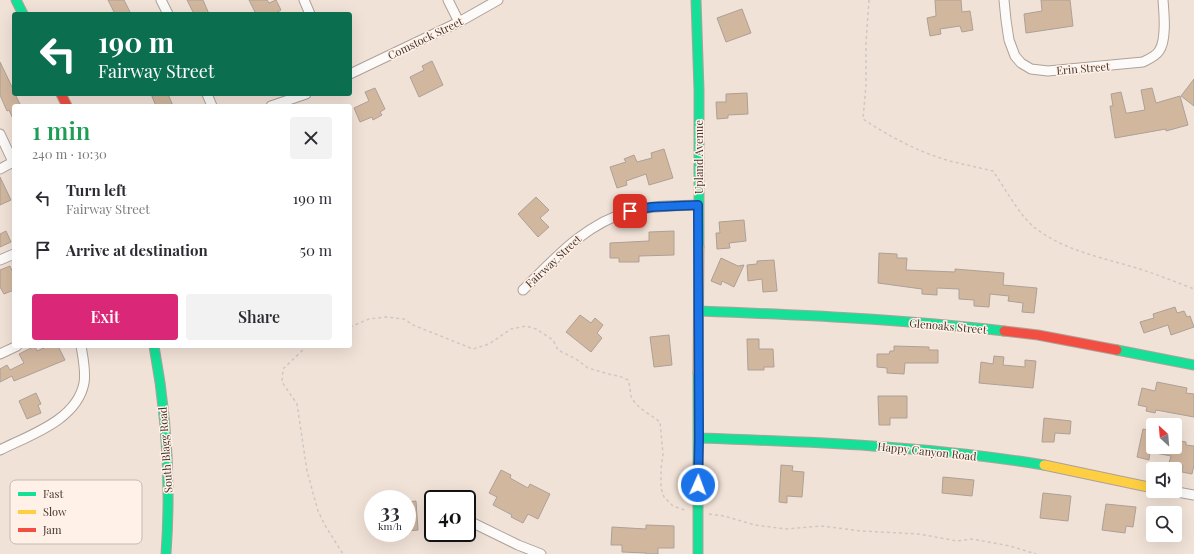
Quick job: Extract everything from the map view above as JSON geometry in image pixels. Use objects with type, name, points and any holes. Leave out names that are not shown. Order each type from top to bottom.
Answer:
[{"type":"street","points":[[16,0],[22,12]]},
{"type":"street","points":[[161,0],[167,12]]},
{"type":"street","points":[[304,0],[309,12]]},
{"type":"street","points":[[448,0],[459,22]]},
{"type":"street","name":"Comstock Street","points":[[352,73],[459,22],[498,0]]},
{"type":"street","name":"Upland Avenue","points":[[696,0],[699,90],[699,438],[693,512],[698,554]]},
{"type":"street","name":"Erin Street","points":[[1004,0],[1009,40],[1016,56],[1021,63],[1031,69],[1048,71],[1143,62],[1154,56],[1160,50],[1163,40],[1163,0]]},
{"type":"street","points":[[276,104],[300,96]]},
{"type":"street","points":[[0,134],[12,159]]},
{"type":"street","points":[[0,169],[12,164]]},
{"type":"street","name":"Fairway Street","points":[[523,290],[579,236],[600,223],[630,211],[652,207],[698,205]]},
{"type":"street","points":[[0,260],[12,255]]},
{"type":"street","name":"Glenoaks Street","points":[[699,311],[815,315],[969,327],[1038,335],[1194,365]]},
{"type":"street","points":[[0,354],[13,348]]},
{"type":"street","points":[[0,450],[36,432],[63,416],[74,405],[84,384],[84,368],[81,348]]},
{"type":"street","name":"South Blagg Road","points":[[154,348],[165,427],[168,488],[168,530],[166,554]]},
{"type":"street","name":"Happy Canyon Road","points":[[699,438],[810,442],[911,449],[1020,461],[1087,473],[1146,486]]},
{"type":"street","points":[[1182,493],[1194,495]]},
{"type":"street","points":[[476,524],[518,545],[541,554]]},
{"type":"path","points":[[869,0],[866,42],[866,84],[862,119],[932,155],[993,172],[1022,213],[1034,227],[1059,243],[1161,276],[1194,289]]},
{"type":"path","points":[[352,326],[369,319],[386,317],[404,319],[413,325],[473,349],[489,344],[512,329],[526,326],[536,329],[553,340],[558,350],[576,359],[588,368],[619,376],[628,380],[631,395],[644,411],[660,422],[663,454],[661,488],[664,497],[673,506],[693,512],[724,516],[755,525],[786,529],[821,526],[862,531],[919,534],[957,541],[972,539],[1010,546],[1036,554]]},
{"type":"path","points":[[305,348],[283,369],[282,382],[297,404],[307,471],[318,511],[326,527],[344,554]]},
{"type":"building","points":[[108,0],[124,0],[130,12],[114,12]]},
{"type":"building","points":[[187,0],[203,0],[208,12],[193,12]]},
{"type":"building","points":[[249,0],[267,0],[269,3],[276,0],[281,10],[278,12],[255,12]]},
{"type":"building","points":[[935,0],[961,0],[962,12],[970,11],[973,30],[962,32],[960,26],[940,29],[941,34],[930,36],[927,18],[936,16]]},
{"type":"building","points":[[1041,0],[1070,0],[1073,26],[1026,33],[1024,14],[1042,11]]},
{"type":"building","points":[[742,9],[751,33],[726,42],[717,18]]},
{"type":"building","points":[[432,61],[443,85],[419,97],[410,77],[424,70],[422,66]]},
{"type":"building","points":[[0,62],[12,87],[12,96],[16,96],[20,104],[12,104],[12,117],[9,110],[7,111],[0,95]]},
{"type":"building","points":[[1194,79],[1194,106],[1181,96]]},
{"type":"building","points":[[375,88],[385,109],[380,112],[382,115],[373,120],[372,117],[360,122],[354,108],[369,101],[365,92]]},
{"type":"building","points":[[1152,88],[1156,103],[1180,96],[1188,125],[1166,131],[1166,129],[1115,138],[1110,106],[1113,106],[1111,94],[1121,92],[1126,113],[1128,113],[1145,110],[1141,90]]},
{"type":"building","points":[[747,93],[748,114],[728,115],[728,118],[717,119],[716,102],[726,102],[726,94]]},
{"type":"building","points":[[152,96],[169,96],[172,104],[155,104]]},
{"type":"building","points":[[664,149],[673,178],[649,185],[646,174],[626,181],[627,185],[617,188],[610,167],[626,162],[624,159],[634,155],[637,162],[652,158],[651,153]]},
{"type":"building","points":[[0,177],[11,200],[0,205]]},
{"type":"building","points":[[536,197],[549,210],[540,218],[549,227],[538,237],[518,214]]},
{"type":"building","points":[[744,220],[746,241],[729,243],[730,248],[717,249],[716,233],[720,233],[719,222]]},
{"type":"building","points":[[6,231],[11,242],[0,247],[0,234]]},
{"type":"building","points":[[674,231],[674,255],[639,256],[639,262],[619,262],[619,258],[610,258],[610,243],[649,241],[649,232]]},
{"type":"building","points":[[879,253],[897,254],[897,258],[907,258],[906,270],[955,272],[955,269],[1004,273],[1003,285],[1037,288],[1034,313],[1022,312],[1023,303],[1008,301],[1009,296],[990,294],[989,307],[974,306],[974,300],[959,299],[959,289],[937,288],[937,295],[922,294],[922,289],[878,283]]},
{"type":"building","points":[[721,258],[738,266],[744,265],[734,287],[722,281],[721,285],[711,281]]},
{"type":"building","points":[[774,260],[777,291],[763,292],[762,279],[748,281],[747,265],[757,264],[757,261]]},
{"type":"building","points":[[10,266],[12,270],[12,291],[4,294],[0,287],[0,270]]},
{"type":"building","points":[[1175,307],[1177,313],[1184,311],[1187,317],[1190,316],[1194,327],[1171,335],[1168,325],[1144,333],[1140,322],[1154,318],[1153,314]]},
{"type":"building","points":[[580,315],[591,323],[595,318],[603,325],[597,333],[602,338],[591,352],[566,332]]},
{"type":"building","points":[[669,335],[672,365],[654,367],[650,337]]},
{"type":"building","points":[[747,339],[759,339],[759,349],[773,349],[774,367],[764,367],[764,370],[748,370]]},
{"type":"building","points":[[894,346],[929,347],[929,350],[938,350],[938,363],[905,363],[904,374],[887,373],[887,368],[877,367],[877,354],[889,354],[890,351],[894,351]]},
{"type":"building","points":[[31,348],[36,348],[37,351],[44,348],[59,348],[65,360],[14,381],[12,376],[0,382],[0,369],[7,365],[10,370],[24,363],[19,354]]},
{"type":"building","points":[[994,356],[1004,357],[1003,365],[1025,367],[1025,360],[1036,361],[1033,388],[979,383],[981,362],[993,364]]},
{"type":"building","points":[[1157,382],[1187,388],[1186,393],[1194,394],[1194,417],[1156,410],[1155,413],[1146,411],[1147,407],[1138,405],[1142,388],[1155,391]]},
{"type":"building","points":[[36,393],[41,404],[38,405],[41,413],[27,419],[19,401]]},
{"type":"building","points":[[878,396],[907,396],[907,418],[890,418],[890,425],[879,425]]},
{"type":"building","points":[[1044,418],[1071,421],[1070,434],[1055,433],[1054,442],[1042,442]]},
{"type":"building","points":[[1143,429],[1146,430],[1146,454],[1150,454],[1149,460],[1137,457]]},
{"type":"building","points":[[1182,441],[1186,442],[1186,445],[1194,446],[1194,465],[1192,474],[1182,472],[1182,462],[1169,462],[1171,456],[1160,454],[1182,454]]},
{"type":"building","points":[[781,465],[793,466],[792,471],[804,472],[802,497],[787,496],[787,503],[779,502]]},
{"type":"building","points":[[501,470],[511,475],[510,478],[528,488],[530,484],[550,494],[538,519],[528,514],[523,523],[511,517],[512,515],[493,505],[497,497],[489,493]]},
{"type":"building","points":[[943,477],[974,480],[972,496],[942,493]]},
{"type":"building","points":[[1043,493],[1071,496],[1068,521],[1040,518]]},
{"type":"building","points":[[416,501],[418,530],[416,530]]},
{"type":"building","points":[[1106,504],[1136,507],[1133,527],[1126,526],[1125,533],[1102,530]]},
{"type":"building","points":[[646,525],[674,526],[674,548],[658,548],[658,554],[646,554],[622,552],[622,545],[611,545],[612,527],[646,529]]},
{"type":"traffic: fast","points":[[16,0],[22,12]]},
{"type":"traffic: fast","points":[[696,0],[699,90],[699,247]]},
{"type":"traffic: fast","points":[[699,311],[890,320],[1004,331]]},
{"type":"traffic: fast","points":[[154,348],[162,398],[167,450],[168,502],[166,554]]},
{"type":"traffic: fast","points":[[1117,350],[1194,365]]},
{"type":"traffic: fast","points":[[698,373],[698,554]]},
{"type":"traffic: fast","points":[[699,438],[829,443],[915,449],[958,453],[1044,465]]},
{"type":"traffic: slow","points":[[698,373],[699,247]]},
{"type":"traffic: slow","points":[[1044,465],[1146,487]]},
{"type":"traffic: jam","points":[[62,96],[66,104]]},
{"type":"traffic: jam","points":[[1004,331],[1038,335],[1117,350]]},
{"type":"route","points":[[630,211],[652,207],[698,205],[698,485]]}]
